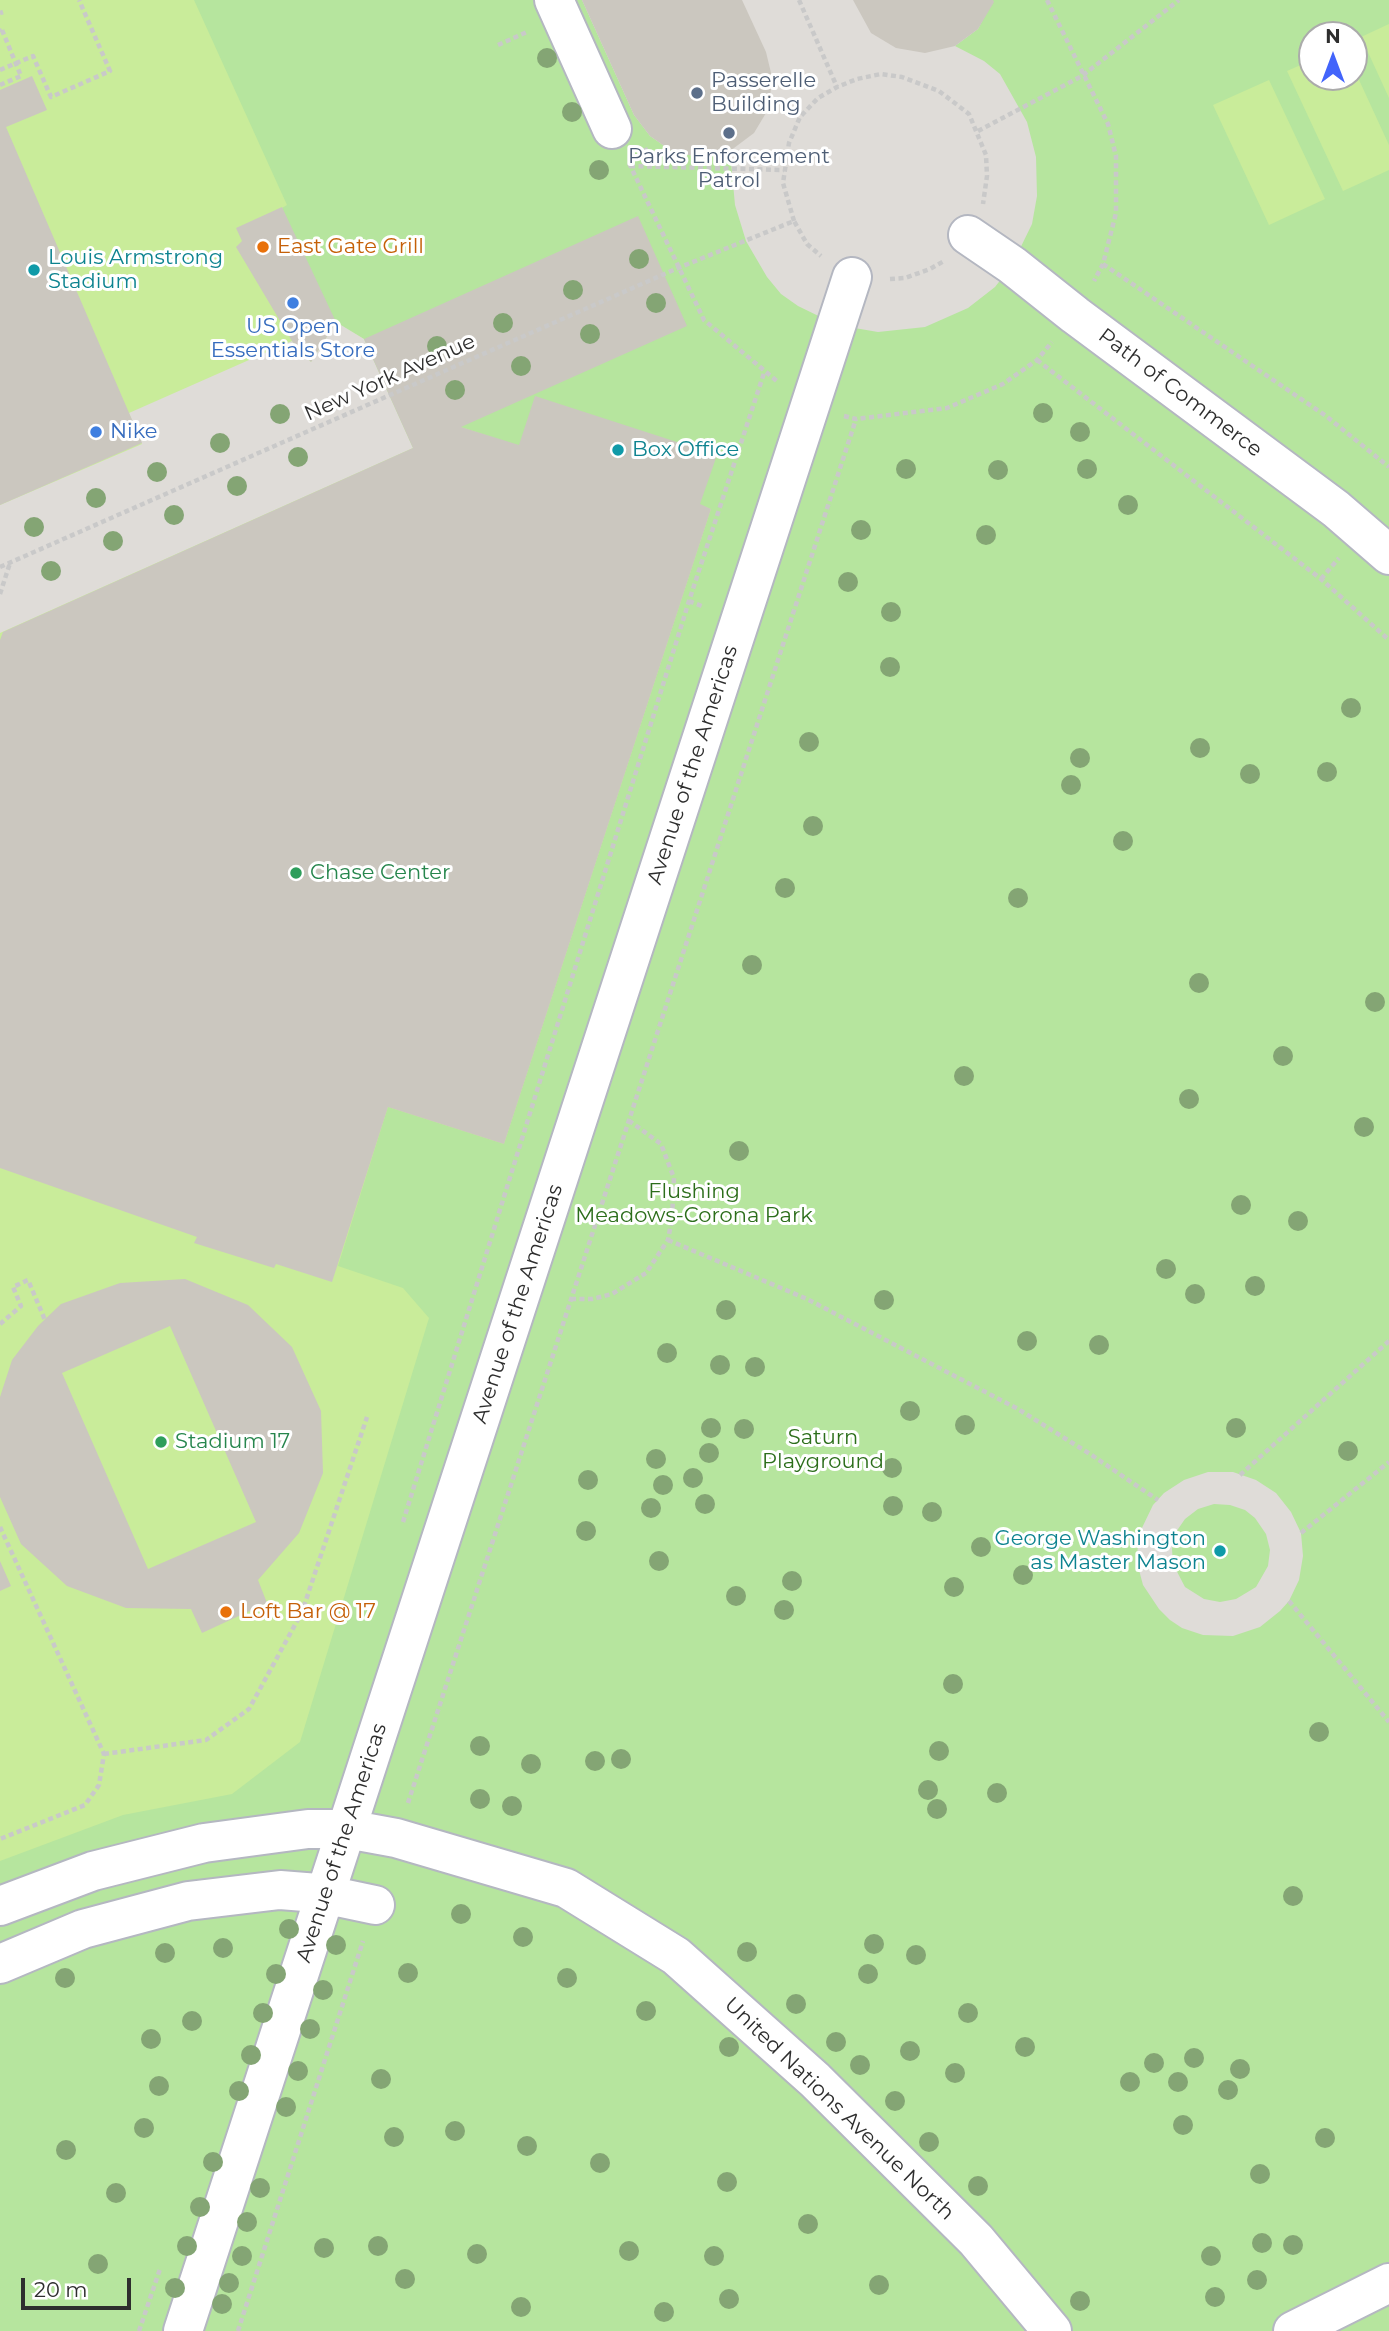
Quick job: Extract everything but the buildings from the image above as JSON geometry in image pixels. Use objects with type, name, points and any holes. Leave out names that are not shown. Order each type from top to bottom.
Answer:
[{"type":"street","points":[[554,0],[619,142]]},
{"type":"street","name":"Path of Commerce","points":[[968,236],[1012,265],[1336,509],[1389,555]]},
{"type":"street","name":"Avenue of the Americas","points":[[183,2331],[852,277]]},
{"type":"street","name":"United Nations Avenue North","points":[[0,1906],[93,1871],[204,1843],[308,1829],[347,1829],[396,1838],[566,1888],[676,1956],[815,2080],[976,2240],[1052,2331]]},
{"type":"street","points":[[0,1964],[83,1929],[188,1901],[280,1890],[375,1905]]},
{"type":"street","points":[[1293,2331],[1389,2284]]},
{"type":"path","points":[[0,70],[33,56],[51,96],[110,71],[79,0]]},
{"type":"path","points":[[799,0],[837,87]]},
{"type":"path","points":[[619,142],[704,320],[764,373],[811,406],[856,419],[947,408],[1003,384],[1037,360],[1075,315],[1103,264],[1116,213],[1116,156],[1108,124],[1046,0]]},
{"type":"path","points":[[978,131],[1082,76],[1179,0]]},
{"type":"path","points":[[0,31],[21,76],[0,84]]},
{"type":"path","points":[[498,46],[522,34]]},
{"type":"path","points":[[881,74],[920,83],[939,91],[969,114],[978,131],[986,155],[986,195],[979,219],[952,257],[905,278],[876,280],[852,277],[825,260],[807,244],[794,221],[783,183],[789,143],[800,117],[818,98],[857,79],[881,74]]},
{"type":"path","points":[[630,166],[785,170]]},
{"type":"path","name":"New York Avenue","points":[[0,567],[678,268],[794,221]]},
{"type":"path","points":[[1103,264],[1326,416],[1389,467]]},
{"type":"path","points":[[1037,360],[1321,579],[1389,640]]},
{"type":"path","points":[[402,1526],[689,601],[764,373]]},
{"type":"path","points":[[396,1838],[856,419]]},
{"type":"path","points":[[0,594],[10,563]]},
{"type":"path","points":[[571,1299],[592,1299],[612,1294],[646,1273],[668,1240],[674,1178],[661,1144],[628,1120]]},
{"type":"path","points":[[668,1240],[807,1299],[1018,1409],[1158,1500]]},
{"type":"path","points":[[0,1324],[21,1306],[13,1287],[28,1280],[45,1320]]},
{"type":"path","points":[[1240,1475],[1389,1341]]},
{"type":"path","points":[[104,1754],[206,1740],[249,1709],[302,1612],[367,1417]]},
{"type":"path","points":[[1301,1533],[1389,1462]]},
{"type":"path","points":[[0,1528],[104,1754],[99,1785],[85,1805],[0,1839]]},
{"type":"path","points":[[1289,1601],[1389,1722]]},
{"type":"path","points":[[238,2331],[375,1905]]},
{"type":"path","points":[[139,2331],[161,2266]]},
{"type":"green space","name":"Flushing Meadows-Corona Park","points":[[0,0],[1389,0],[1389,2331],[0,2331]]},
{"type":"green space","points":[[0,0],[194,0],[287,205],[282,208],[335,322],[364,339],[413,448],[461,427],[711,509],[504,1144],[388,1107],[338,1266],[403,1288],[429,1318],[300,1742],[232,1794],[123,1815],[0,1861]]},
{"type":"green space","points":[[1389,24],[1389,98],[1368,52],[1368,34]]},
{"type":"green space","points":[[1298,66],[1298,91],[1364,91],[1389,145],[1389,170],[1343,191],[1287,71]]},
{"type":"green space","points":[[1269,80],[1325,199],[1269,225],[1213,105]]},
{"type":"shaded area","points":[[582,0],[993,0],[978,29],[955,46],[984,61],[1000,74],[1027,122],[1036,157],[1037,196],[1032,224],[1012,265],[995,287],[968,308],[925,327],[878,332],[837,325],[798,306],[781,294],[767,277],[746,241],[735,205],[730,151],[700,157],[673,152],[650,136],[634,115]]},
{"type":"shaded area","points":[[336,322],[364,339],[413,448],[0,633],[0,505],[142,444],[129,413],[292,341],[311,362]]},
{"type":"shaded area","points":[[1208,1472],[1233,1472],[1256,1480],[1276,1493],[1291,1512],[1301,1533],[1303,1556],[1299,1580],[1289,1601],[1260,1627],[1233,1636],[1203,1635],[1182,1628],[1159,1609],[1143,1585],[1137,1554],[1140,1532],[1153,1505],[1164,1493],[1184,1480]],"holes":[[[1214,1504],[1245,1510],[1255,1518],[1266,1534],[1270,1550],[1268,1566],[1256,1587],[1236,1599],[1220,1602],[1204,1599],[1185,1587],[1173,1564],[1172,1549],[1176,1532],[1185,1519],[1198,1509]]]},
{"type":"place","name":"Passerelle Building","points":[[697,93]]},
{"type":"place","name":"Parks Enforcement Patrol","points":[[729,133]]},
{"type":"place","name":"East Gate Grill","points":[[263,247]]},
{"type":"place","name":"Louis Armstrong Stadium","points":[[34,270]]},
{"type":"place","name":"US Open Essentials Store","points":[[293,303]]},
{"type":"place","name":"Nike","points":[[96,432]]},
{"type":"place","name":"Box Office","points":[[618,450]]},
{"type":"place","name":"Chase Center","points":[[296,873]]},
{"type":"place","name":"Stadium 17","points":[[161,1442]]},
{"type":"place","name":"George Washington as Master Mason","points":[[1220,1551]]},
{"type":"place","name":"Loft Bar @ 17","points":[[226,1612]]},
{"type":"park label","name":"Saturn Playground","points":[[823,1450]]}]
